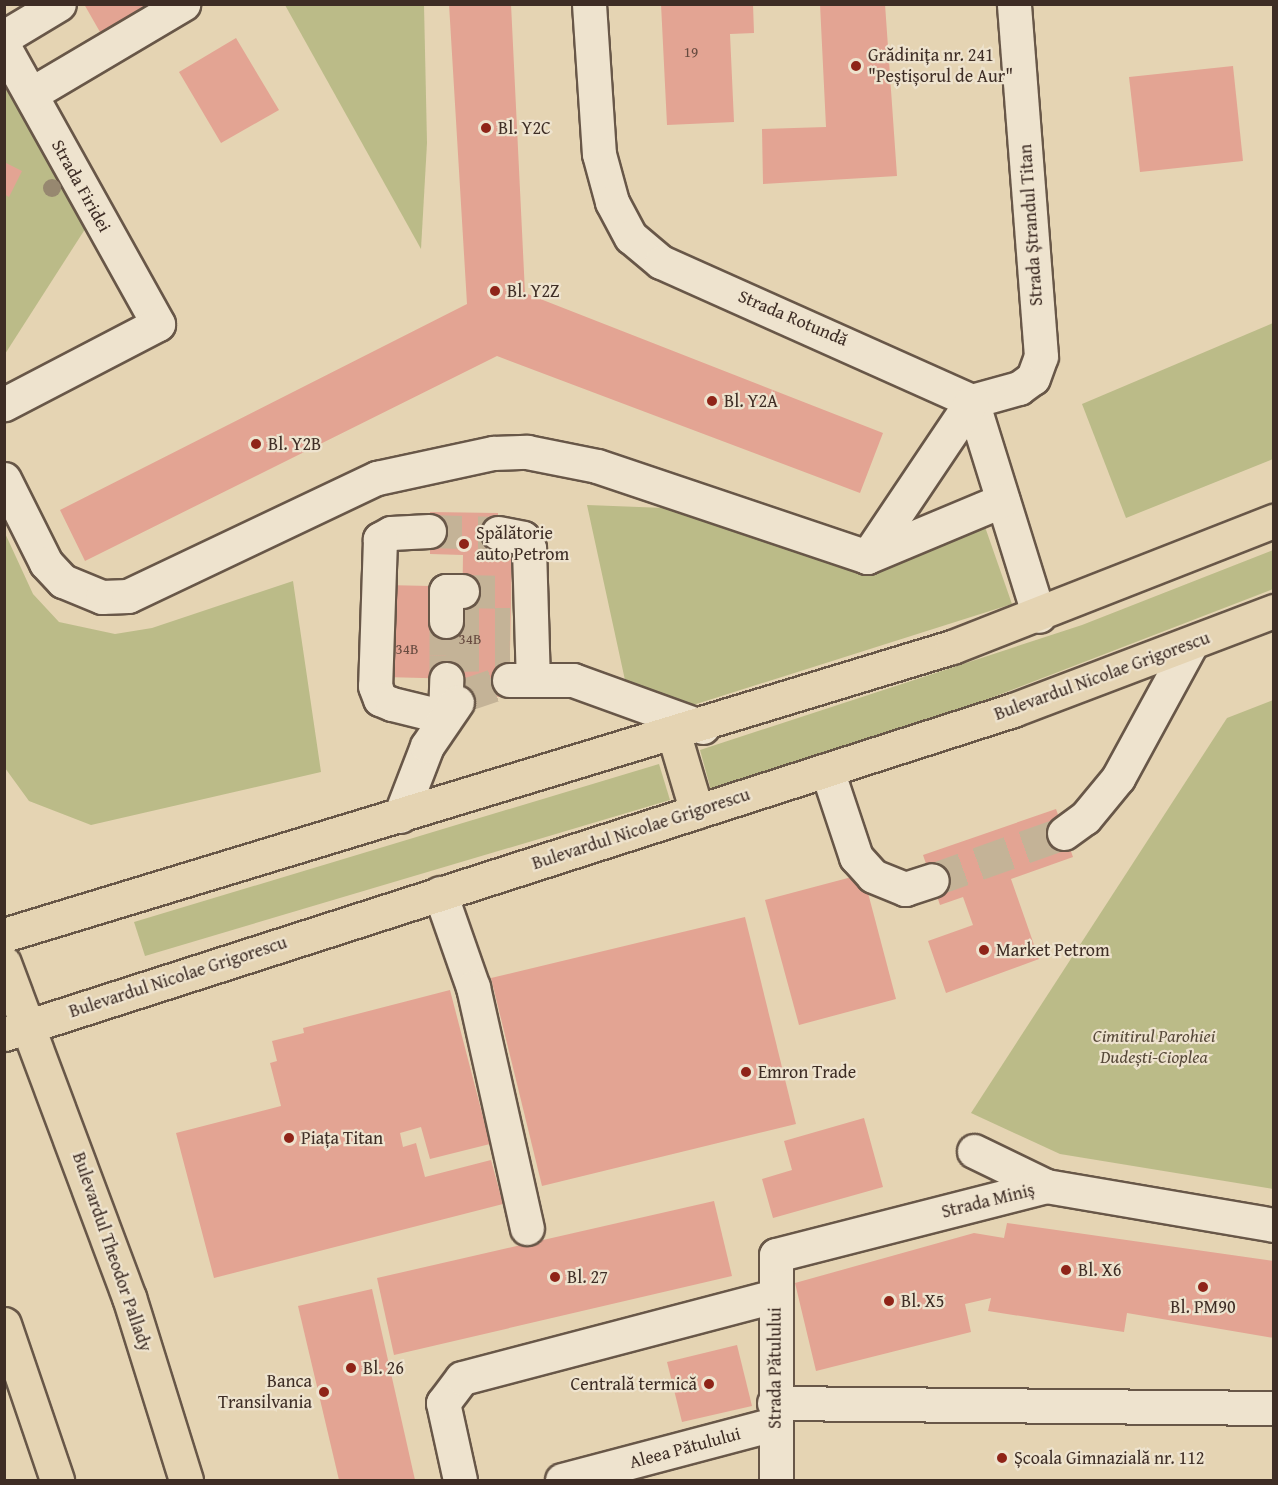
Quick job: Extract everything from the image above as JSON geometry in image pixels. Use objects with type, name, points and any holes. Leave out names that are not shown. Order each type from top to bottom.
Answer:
[{"type":"main road","points":[[4,935],[688,731],[1039,615],[1274,521]]},
{"type":"main road","name":"Bulevardul Nicolae Grigorescu","points":[[17,1030],[827,770],[1191,644],[1274,611]]},
{"type":"main road","points":[[688,731],[698,812]]},
{"type":"main road","name":"Bulevardul Theodor Pallady","points":[[4,963],[17,1030],[132,1306],[186,1480]]},
{"type":"main road","points":[[4,1324],[57,1480]]},
{"type":"street","points":[[4,37],[59,4]]},
{"type":"street","points":[[31,94],[183,4]]},
{"type":"street","name":"Strada Rotundă","points":[[589,4],[601,163],[620,219],[643,250],[972,400]]},
{"type":"street","name":"Strada Ștrandul Titan","points":[[972,400],[1019,388],[1034,378],[1041,356],[1014,4]]},
{"type":"street","name":"Strada Firidei","points":[[4,47],[158,324],[4,404]]},
{"type":"street","points":[[972,400],[1039,615]]},
{"type":"street","points":[[867,557],[972,400]]},
{"type":"street","points":[[4,479],[46,563],[63,581],[102,597],[128,596],[377,478],[493,453],[527,452],[597,466],[867,557],[1003,500]]},
{"type":"street","points":[[400,816],[451,697],[392,704],[380,699],[375,686],[377,545],[391,533],[429,531]]},
{"type":"street","points":[[498,533],[523,538],[529,548],[520,592],[521,653],[573,680],[688,731]]},
{"type":"street","points":[[446,621],[446,591],[462,591]]},
{"type":"street","points":[[1064,833],[1085,818],[1118,778],[1191,644]]},
{"type":"street","points":[[827,770],[856,857],[873,876],[905,889],[932,880]]},
{"type":"street","points":[[440,893],[473,987],[527,1228]]},
{"type":"street","points":[[974,1151],[1046,1186]]},
{"type":"street","name":"Strada Miniș","points":[[776,1255],[1046,1186],[1274,1225]]},
{"type":"street","name":"Strada Pătulului","points":[[776,1255],[774,1414],[776,1480]]},
{"type":"street","points":[[460,1480],[444,1403],[462,1378],[776,1296]]},
{"type":"street","name":"Aleea Pătulului","points":[[562,1480],[774,1414],[1274,1408]]},
{"type":"green space","points":[[285,5],[424,5],[427,143],[421,249]]},
{"type":"green space","points":[[4,47],[96,212],[5,354],[4,354]]},
{"type":"green space","points":[[1273,323],[1273,459],[1126,518],[1082,404]]},
{"type":"green space","points":[[587,505],[665,508],[860,574],[906,561],[919,547],[984,524],[1012,604],[690,706],[628,694]]},
{"type":"green space","points":[[4,531],[33,594],[59,622],[115,634],[152,628],[293,581],[321,772],[91,825],[29,801],[5,768]]},
{"type":"green space","points":[[1273,550],[1273,589],[929,722],[711,790],[700,750],[1082,625]]},
{"type":"green space","name":"Cimitirul Parohiei Dudești-Cioplea","points":[[1273,700],[1273,1189],[1060,1154],[971,1113],[1227,718]]},
{"type":"green space","points":[[659,764],[670,800],[145,956],[134,922]]},
{"type":"building","points":[[84,4],[149,4],[100,32]]},
{"type":"building","points":[[449,4],[511,4],[525,293],[883,433],[860,493],[497,356],[85,561],[60,510],[467,304]]},
{"type":"building","points":[[661,4],[753,4],[754,33],[730,34],[734,122],[667,125]]},
{"type":"building","name":"Grădinița nr. 241 \"Peștișorul de Aur\"","points":[[820,4],[885,4],[897,176],[763,184],[762,129],[826,127]]},
{"type":"building","points":[[236,38],[279,110],[221,143],[179,72]]},
{"type":"building","points":[[1233,66],[1243,161],[1140,172],[1129,77]]},
{"type":"building","points":[[4,162],[22,171],[9,197],[4,194]]},
{"type":"building","points":[[430,512],[498,513],[497,556],[512,556],[509,697],[462,696],[462,679],[384,677],[386,585],[430,586],[430,621],[462,622],[463,555],[430,554]]},
{"type":"building","points":[[1056,809],[1073,857],[1011,879],[1039,959],[946,993],[928,941],[973,925],[963,897],[940,905],[923,855]]},
{"type":"building","points":[[863,874],[896,999],[799,1025],[765,900]]},
{"type":"building","points":[[745,917],[796,1124],[542,1186],[491,978]]},
{"type":"building","name":"Piața Titan","points":[[450,990],[490,1144],[430,1159],[421,1127],[400,1133],[403,1147],[416,1143],[425,1177],[491,1160],[503,1204],[214,1278],[176,1133],[281,1106],[270,1063],[277,1061],[272,1041],[304,1033],[303,1028]]},
{"type":"building","points":[[864,1118],[883,1187],[773,1218],[762,1179],[792,1170],[784,1141]]},
{"type":"building","name":"Bl. 27","points":[[714,1201],[732,1276],[394,1355],[377,1278]]},
{"type":"building","points":[[1007,1223],[1274,1261],[1274,1338],[1127,1313],[1124,1332],[988,1311],[991,1298],[965,1304],[971,1332],[816,1371],[795,1283],[974,1233],[1004,1238]]},
{"type":"building","name":"Bl. 26","points":[[372,1289],[415,1480],[339,1480],[298,1306]]},
{"type":"building","name":"Centrală termică","points":[[737,1345],[752,1406],[682,1422],[667,1362]]},
{"type":"tunnel","points":[[429,531],[498,533]]},
{"type":"tunnel","points":[[462,591],[511,592]]},
{"type":"tunnel","points":[[446,655],[446,624],[510,624]]},
{"type":"tunnel","points":[[446,676],[446,655],[510,654]]},
{"type":"tunnel","points":[[462,696],[509,680]]},
{"type":"tunnel","points":[[932,880],[1064,833]]},
{"type":"place","name":"Grădinița nr. 241 \"Peștișorul de Aur\"","points":[[856,66]]},
{"type":"place","name":"Bl. Y2C","points":[[486,128]]},
{"type":"place","name":"Bl. Y2Z","points":[[495,291]]},
{"type":"place","name":"Bl. Y2A","points":[[712,401]]},
{"type":"place","name":"Bl. Y2B","points":[[256,444]]},
{"type":"place","name":"Spălătorie auto Petrom","points":[[464,544]]},
{"type":"place","name":"Market Petrom","points":[[984,950]]},
{"type":"place","name":"Emron Trade","points":[[746,1072]]},
{"type":"place","name":"Piața Titan","points":[[289,1138]]},
{"type":"place","name":"Bl. X6","points":[[1066,1270]]},
{"type":"place","name":"Bl. 27","points":[[555,1277]]},
{"type":"place","name":"Bl. PM90","points":[[1203,1287]]},
{"type":"place","name":"Bl. X5","points":[[889,1301]]},
{"type":"place","name":"Bl. 26","points":[[351,1368]]},
{"type":"place","name":"Centrală termică","points":[[709,1384]]},
{"type":"place","name":"Banca Transilvania","points":[[324,1392]]},
{"type":"place","name":"Școala Gimnazială nr. 112","points":[[1002,1458]]}]
